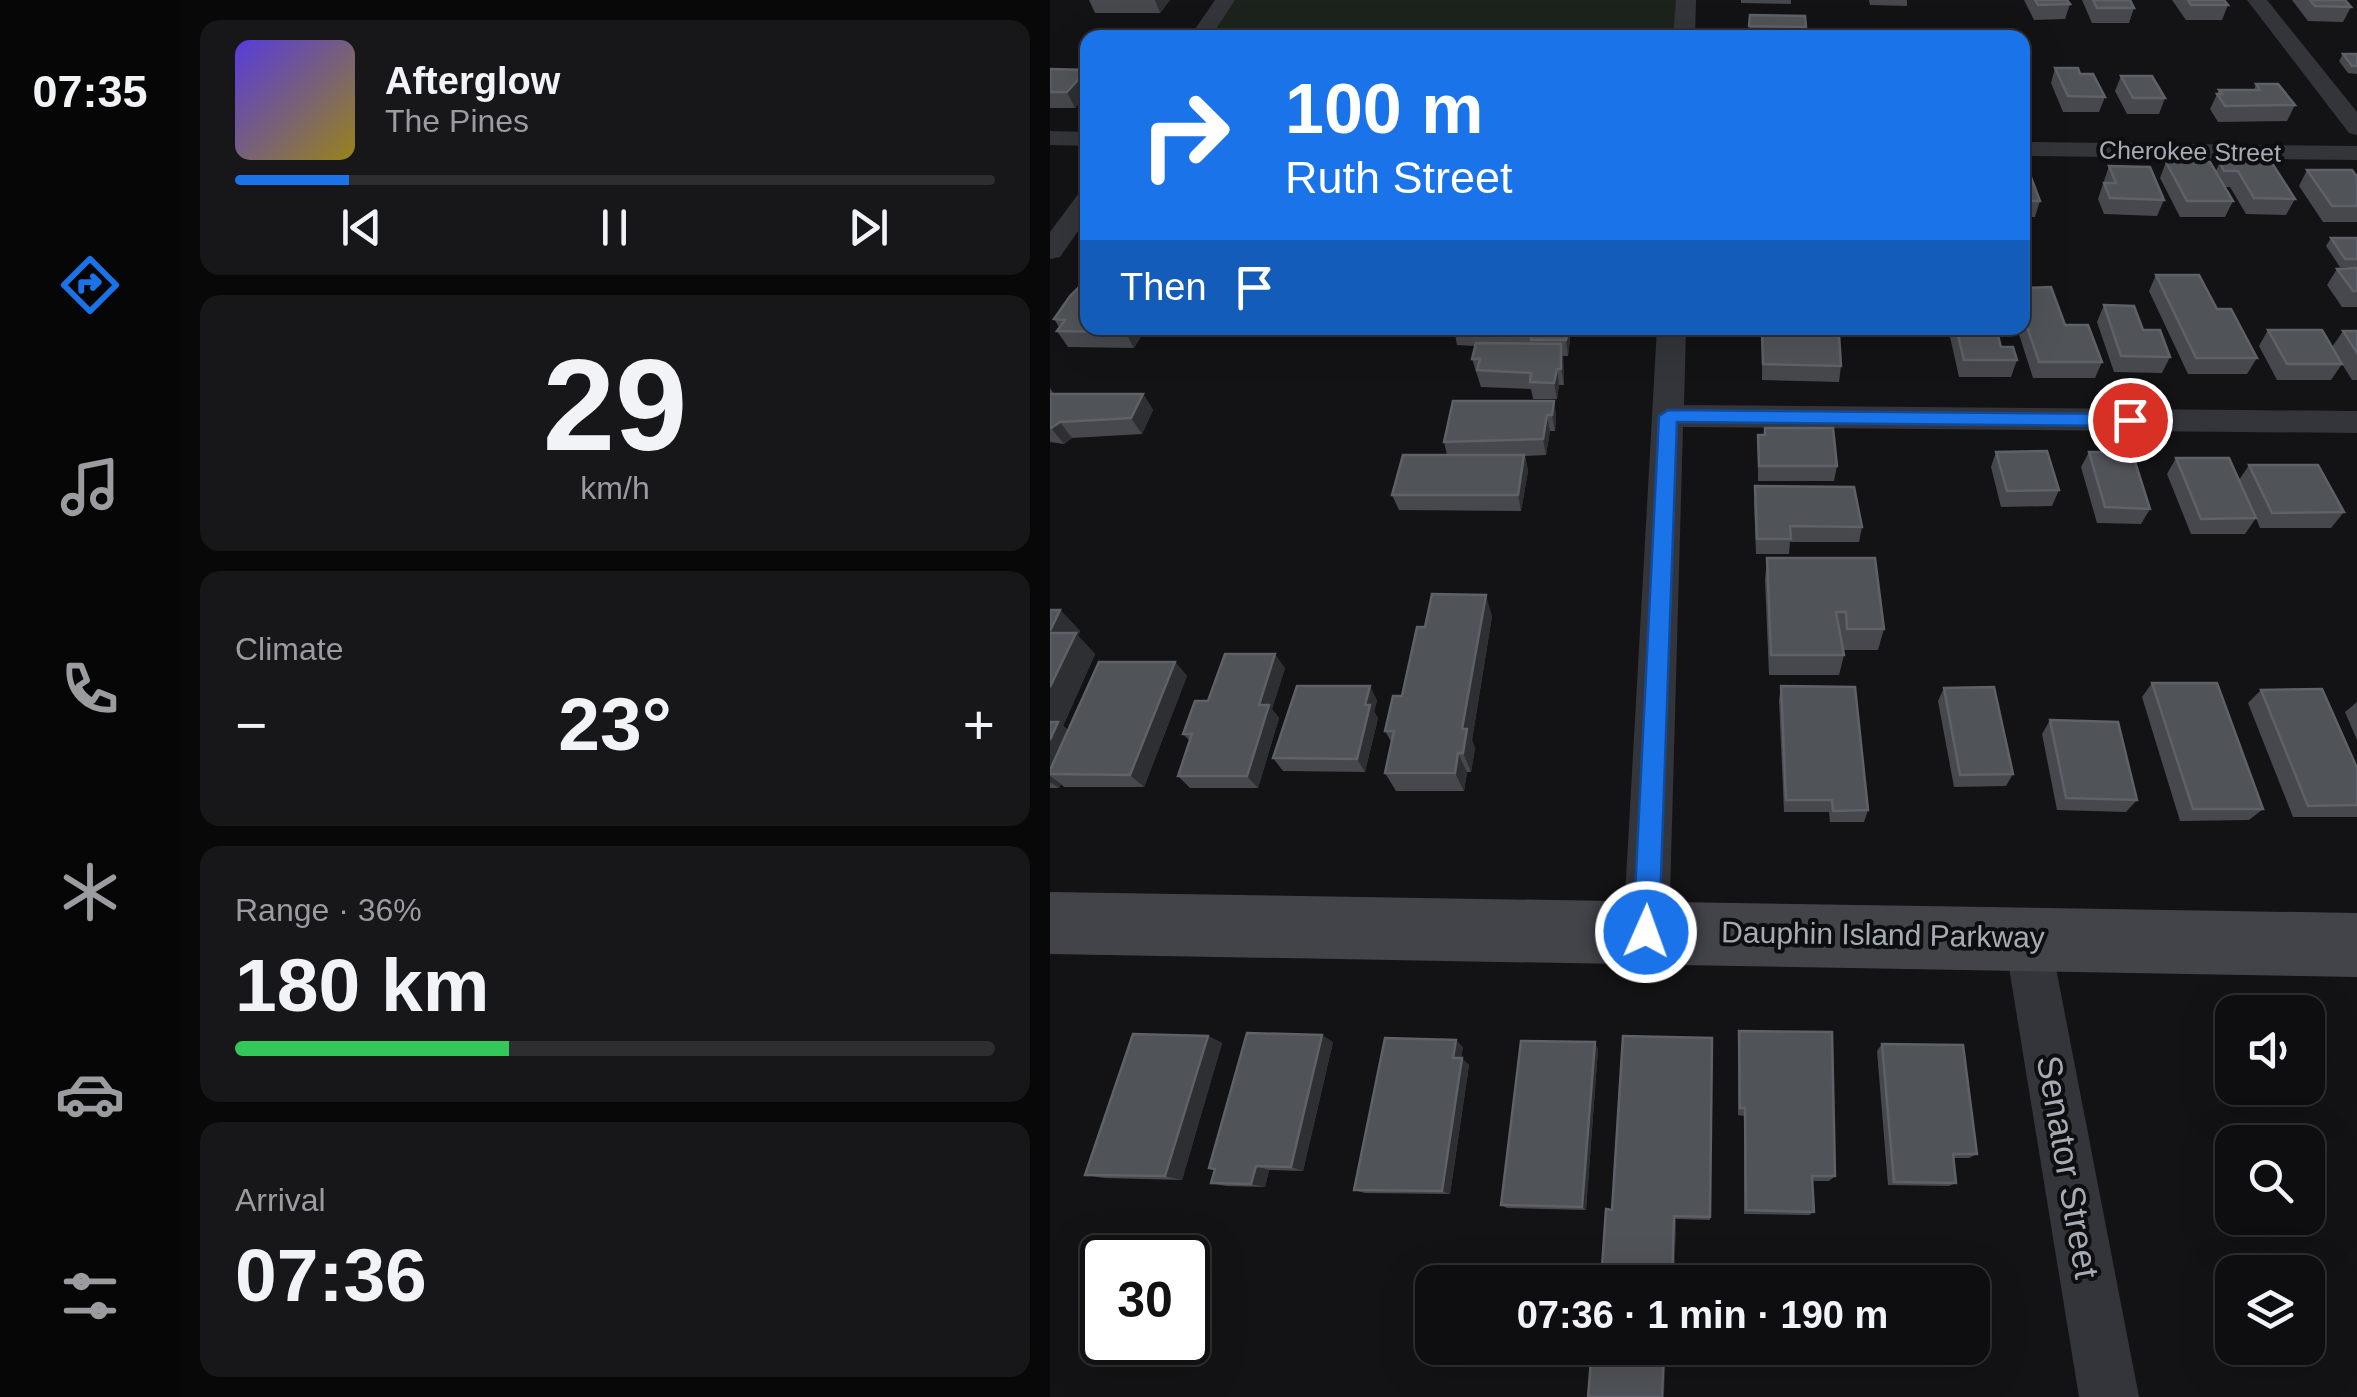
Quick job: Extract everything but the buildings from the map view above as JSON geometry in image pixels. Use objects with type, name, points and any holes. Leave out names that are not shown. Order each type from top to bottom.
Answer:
[{"type":"main road","name":"Dauphin Island Parkway","points":[[1050,923],[2357,944]]},
{"type":"street","points":[[1203,30],[1224,0]]},
{"type":"street","points":[[1684,30],[1686,0]]},
{"type":"street","points":[[2257,0],[2357,128]]},
{"type":"street","points":[[1050,138],[1080,138]]},
{"type":"street","name":"Cherokee Street","points":[[2030,149],[2357,153]]},
{"type":"street","points":[[1050,252],[1080,209]]},
{"type":"street","points":[[1646,932],[1672,335]]},
{"type":"street","points":[[1668,416],[2357,422]]},
{"type":"street","name":"Senator Street","points":[[2027,937],[2110,1397]]},
{"type":"shaded area","points":[[1225,0],[1686,0],[1684,30],[1204,30]]},
{"type":"route","points":[[1646,932],[1668,416],[2130,420]]}]
